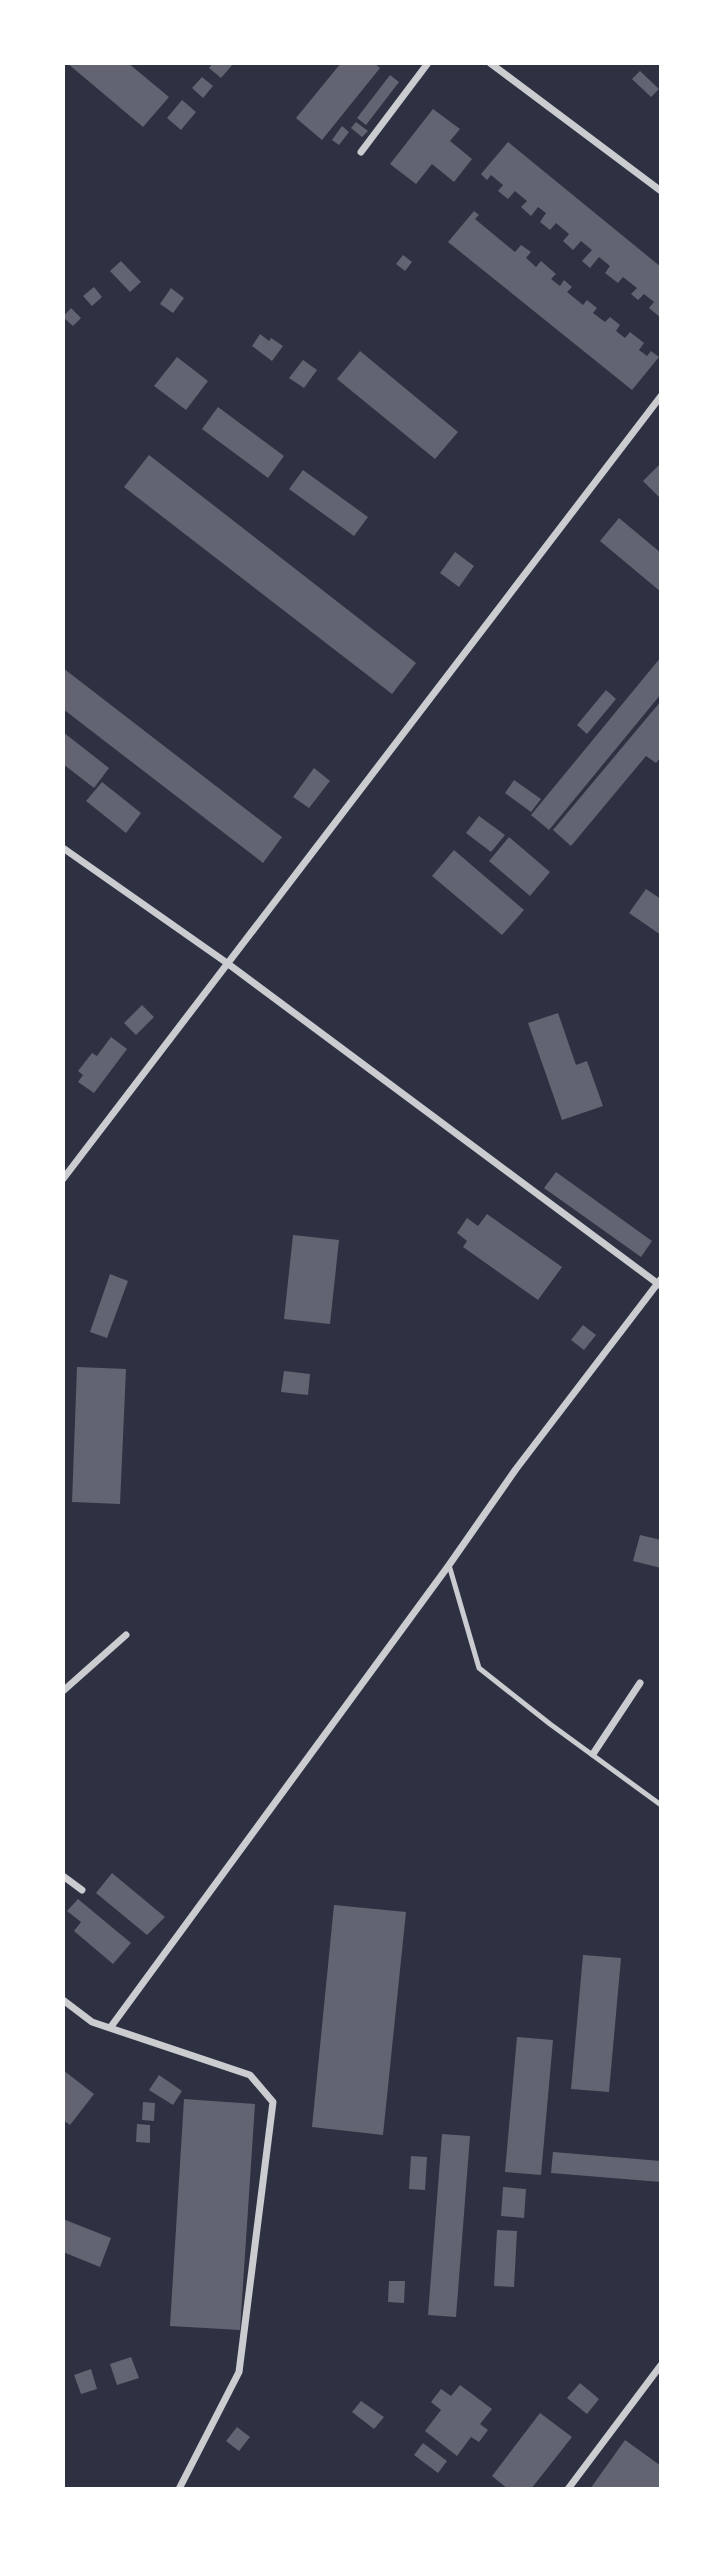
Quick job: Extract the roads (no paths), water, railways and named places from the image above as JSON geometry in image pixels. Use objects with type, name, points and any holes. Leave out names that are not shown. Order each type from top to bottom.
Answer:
[{"type":"street","points":[[361,152],[428,63]]},
{"type":"street","points":[[490,63],[661,191]]},
{"type":"street","points":[[63,1179],[661,396]]},
{"type":"street","points":[[63,848],[227,963],[660,1283],[516,1469],[449,1565],[110,2028]]},
{"type":"street","points":[[63,1691],[126,1635]]},
{"type":"street","points":[[593,1755],[640,1683]]},
{"type":"street","points":[[63,1876],[82,1890]]},
{"type":"street","points":[[63,2000],[92,2022],[250,2075],[273,2102],[239,2372],[179,2489]]},
{"type":"street","points":[[568,2489],[661,2365]]},
{"type":"lane","points":[[449,1565],[479,1668],[661,1805]]}]
